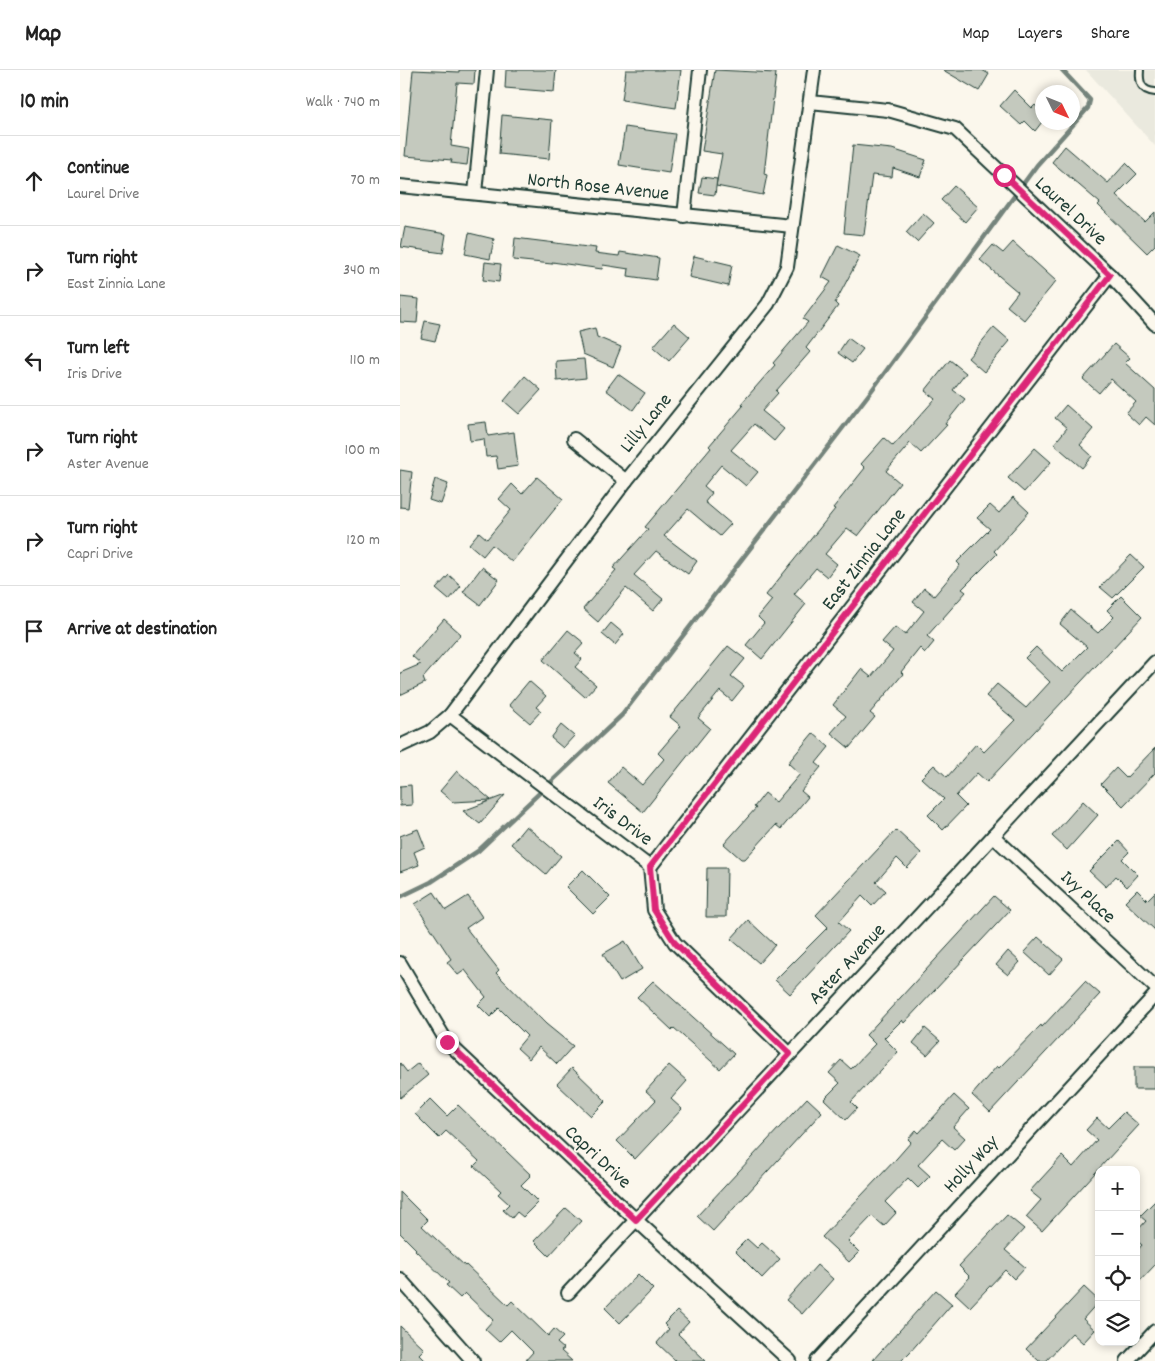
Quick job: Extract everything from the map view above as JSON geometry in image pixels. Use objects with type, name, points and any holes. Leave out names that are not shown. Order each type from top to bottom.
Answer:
[{"type":"street","points":[[475,193],[487,70]]},
{"type":"street","points":[[684,216],[700,70]]},
{"type":"street","name":"Lilly Lane","points":[[400,746],[430,732],[450,715],[626,481],[768,304],[788,267],[814,70]]},
{"type":"street","name":"Laurel Drive","points":[[810,102],[888,110],[955,129],[1110,275],[1155,324]]},
{"type":"street","name":"North Rose Avenue","points":[[400,186],[792,226]]},
{"type":"street","name":"East Zinnia Lane","points":[[650,867],[1110,275]]},
{"type":"street","points":[[574,439],[626,481]]},
{"type":"street","name":"Aster Avenue","points":[[568,1292],[1155,662]]},
{"type":"street","name":"Iris Drive","points":[[450,715],[650,867],[654,910],[675,943],[790,1054]]},
{"type":"street","name":"Ivy Place","points":[[994,836],[1155,987]]},
{"type":"street","name":"Capri Drive","points":[[400,963],[447,1042],[636,1220],[790,1361]]},
{"type":"street","name":"Holly Way","points":[[817,1361],[1155,995]]},
{"type":"street","points":[[400,1279],[473,1361]]},
{"type":"street","points":[[1127,1361],[1155,1331]]},
{"type":"lane","points":[[1140,70],[1140,84],[1144,89],[1155,92]]},
{"type":"shaded area","points":[[1086,70],[1155,70],[1155,146]]},
{"type":"building","points":[[413,70],[459,72],[459,70],[475,70],[474,84],[457,83],[451,146],[469,149],[467,165],[451,163],[452,160],[405,156]]},
{"type":"building","points":[[506,70],[556,70],[554,92],[505,88]]},
{"type":"building","points":[[626,70],[681,70],[676,108],[622,100]]},
{"type":"building","points":[[715,70],[776,73],[764,174],[767,175],[763,195],[716,186],[722,154],[702,151]]},
{"type":"building","points":[[943,70],[982,70],[989,74],[979,91]]},
{"type":"building","points":[[1014,90],[1032,108],[1035,105],[1036,130],[1035,131],[1025,121],[1021,125],[1000,106]]},
{"type":"building","points":[[502,115],[552,120],[549,159],[499,154]]},
{"type":"building","points":[[625,127],[675,134],[669,173],[619,165]]},
{"type":"building","points":[[853,145],[892,149],[926,160],[920,177],[893,168],[892,177],[872,175],[864,235],[844,233]]},
{"type":"building","points":[[1065,146],[1108,183],[1126,163],[1137,174],[1116,195],[1145,222],[1155,212],[1155,245],[1147,253],[1098,205],[1100,203],[1052,162]]},
{"type":"building","points":[[702,177],[717,179],[715,195],[699,193]]},
{"type":"building","points":[[954,186],[978,207],[965,222],[941,200]]},
{"type":"building","points":[[923,213],[934,223],[917,242],[906,232]]},
{"type":"building","points":[[405,227],[446,234],[443,253],[401,247]]},
{"type":"building","points":[[469,233],[494,239],[490,259],[465,254]]},
{"type":"building","points":[[515,238],[596,248],[595,253],[619,256],[620,252],[659,258],[656,280],[628,276],[629,269],[603,265],[602,269],[552,262],[552,264],[513,260]]},
{"type":"building","points":[[1013,242],[1056,281],[1024,320],[1007,306],[1018,292],[980,260],[993,245],[1003,253]]},
{"type":"building","points":[[838,245],[860,256],[835,303],[838,306],[806,348],[810,352],[776,391],[778,393],[762,411],[784,429],[774,441],[754,424],[731,450],[758,472],[746,486],[721,465],[704,486],[712,493],[705,502],[731,524],[720,536],[688,509],[664,536],[697,561],[688,574],[656,551],[634,575],[663,599],[653,611],[626,588],[598,622],[583,609],[616,570],[613,568],[648,529],[645,527],[711,448],[709,446],[743,406],[741,404],[775,365],[773,363],[808,322],[803,319],[831,282],[822,277]]},
{"type":"building","points":[[694,256],[732,265],[728,286],[689,277]]},
{"type":"building","points":[[485,262],[501,264],[499,282],[483,280]]},
{"type":"building","points":[[400,297],[419,299],[417,323],[400,322]]},
{"type":"building","points":[[425,321],[440,324],[435,341],[421,338]]},
{"type":"building","points":[[674,323],[690,337],[669,361],[653,347]]},
{"type":"building","points":[[994,327],[1010,341],[984,372],[968,358]]},
{"type":"building","points":[[595,328],[597,337],[621,347],[613,367],[583,354],[578,332]]},
{"type":"building","points":[[848,338],[863,349],[852,363],[838,353]]},
{"type":"building","points":[[1114,344],[1130,358],[1125,363],[1155,390],[1155,425],[1146,417],[1139,425],[1126,413],[1136,402],[1111,379],[1099,393],[1083,379]]},
{"type":"building","points":[[584,359],[586,378],[557,381],[556,361]]},
{"type":"building","points":[[950,360],[966,373],[953,390],[965,399],[945,424],[947,425],[921,453],[910,443],[886,471],[900,483],[858,536],[847,528],[825,554],[837,564],[827,577],[816,568],[794,594],[806,604],[762,659],[746,645],[764,623],[758,617],[772,600],[766,595],[835,509],[833,508],[865,468],[861,464],[884,438],[893,446],[935,399],[925,391]]},
{"type":"building","points":[[618,374],[645,393],[633,410],[606,390]]},
{"type":"building","points":[[525,376],[541,390],[519,414],[504,401]]},
{"type":"building","points":[[1066,405],[1093,429],[1080,445],[1092,456],[1082,468],[1054,444],[1067,428],[1055,418]]},
{"type":"building","points":[[486,422],[488,436],[514,432],[518,466],[498,469],[496,456],[486,457],[484,439],[470,441],[468,424]]},
{"type":"building","points":[[1035,448],[1051,462],[1024,492],[1008,478]]},
{"type":"building","points":[[400,470],[412,472],[408,508],[400,507]]},
{"type":"building","points":[[537,477],[563,499],[512,562],[492,545],[483,556],[469,544],[479,532],[487,539],[511,510],[499,499],[512,484],[522,494]]},
{"type":"building","points":[[435,479],[448,484],[441,504],[429,500]]},
{"type":"building","points":[[1013,497],[1029,512],[994,551],[997,554],[962,589],[966,592],[927,636],[934,642],[925,653],[920,648],[901,672],[903,674],[870,713],[875,717],[849,748],[831,733],[846,716],[833,705],[861,669],[871,677],[893,651],[882,642],[895,627],[905,635],[924,611],[913,602],[924,588],[934,596],[960,565],[957,562],[990,529],[977,518],[990,505],[999,513]]},
{"type":"building","points":[[1131,555],[1144,567],[1113,598],[1100,587]]},
{"type":"building","points":[[482,567],[499,580],[480,605],[463,592]]},
{"type":"building","points":[[449,575],[461,586],[449,600],[436,589]]},
{"type":"building","points":[[1121,596],[1142,617],[987,782],[977,773],[956,796],[966,806],[943,830],[928,815],[944,799],[921,778],[934,765],[947,777],[976,744],[984,752],[1015,720],[986,696],[997,684],[1026,708],[1050,682],[1025,658],[1036,647],[1062,672],[1087,647],[1060,624],[1071,610],[1098,633],[1114,617],[1107,610]]},
{"type":"building","points":[[444,619],[461,634],[423,678],[425,683],[400,695],[400,673],[421,664],[412,656]]},
{"type":"building","points":[[611,623],[624,634],[615,645],[602,634]]},
{"type":"building","points":[[568,630],[584,643],[575,653],[582,659],[575,667],[596,685],[585,697],[543,660]]},
{"type":"building","points":[[728,646],[745,659],[731,676],[744,686],[732,701],[720,691],[698,718],[710,728],[643,812],[608,783],[621,767],[642,785],[664,759],[658,753],[681,726],[670,717]]},
{"type":"building","points":[[529,681],[546,696],[536,707],[541,711],[530,723],[509,705]]},
{"type":"building","points":[[561,725],[574,736],[563,748],[551,738]]},
{"type":"building","points":[[813,733],[829,747],[816,763],[821,767],[801,791],[808,797],[781,829],[776,825],[745,859],[741,859],[724,844],[756,808],[754,807],[765,793],[776,802],[800,774],[788,763]]},
{"type":"building","points":[[1155,748],[1155,773],[1123,806],[1101,784],[1116,768],[1126,778]]},
{"type":"building","points":[[457,771],[491,800],[453,802],[440,791]]},
{"type":"building","points":[[411,785],[412,805],[400,806],[400,786]]},
{"type":"building","points":[[505,795],[480,824],[463,811]]},
{"type":"building","points":[[1083,801],[1098,815],[1067,850],[1052,836]]},
{"type":"building","points":[[526,826],[561,856],[546,874],[511,844]]},
{"type":"building","points":[[418,829],[425,847],[414,852],[419,865],[400,872],[400,836]]},
{"type":"building","points":[[896,830],[921,853],[907,868],[897,858],[876,882],[886,891],[872,906],[862,896],[839,922],[849,931],[790,994],[775,980],[828,927],[816,915]]},
{"type":"building","points":[[1119,841],[1129,852],[1122,859],[1138,875],[1127,887],[1116,876],[1106,887],[1089,871]]},
{"type":"building","points":[[707,868],[727,868],[726,917],[706,917]]},
{"type":"building","points":[[583,870],[610,897],[593,914],[566,887]]},
{"type":"building","points":[[1137,890],[1147,900],[1155,892],[1155,930],[1125,902]]},
{"type":"building","points":[[434,892],[446,910],[468,896],[482,917],[466,928],[499,970],[496,973],[546,1024],[573,1046],[557,1064],[539,1047],[529,1059],[517,1048],[527,1036],[499,1008],[490,1017],[478,1005],[486,997],[465,970],[458,975],[447,962],[451,959],[415,904]]},
{"type":"building","points":[[994,896],[1010,910],[904,1023],[902,1020],[884,1038],[898,1052],[851,1102],[857,1108],[846,1120],[824,1099],[840,1083],[829,1073],[841,1060],[851,1069],[875,1044],[866,1035]]},
{"type":"building","points":[[748,920],[775,945],[759,963],[731,939]]},
{"type":"building","points":[[1038,937],[1063,959],[1049,975],[1024,952]]},
{"type":"building","points":[[625,941],[642,969],[620,982],[603,954]]},
{"type":"building","points":[[1008,951],[1020,962],[1008,975],[996,965]]},
{"type":"building","points":[[653,981],[734,1054],[720,1069],[674,1028],[672,1030],[637,997]]},
{"type":"building","points":[[1085,981],[1100,994],[990,1112],[972,1095],[997,1066],[999,1068],[1041,1025],[1042,1027]]},
{"type":"building","points":[[925,1028],[940,1041],[927,1055],[913,1043]]},
{"type":"building","points":[[400,1063],[407,1072],[418,1063],[428,1075],[400,1098]]},
{"type":"building","points":[[669,1065],[687,1081],[671,1099],[682,1109],[635,1159],[617,1141],[656,1100],[646,1091]]},
{"type":"building","points":[[1134,1067],[1155,1067],[1155,1089],[1134,1089]]},
{"type":"building","points":[[572,1068],[606,1101],[591,1116],[557,1084]]},
{"type":"building","points":[[954,1095],[969,1109],[953,1127],[965,1138],[954,1150],[942,1139],[918,1165],[930,1176],[918,1188],[908,1178],[885,1202],[896,1213],[884,1226],[872,1216],[848,1241],[859,1252],[849,1262],[822,1237],[897,1158],[911,1142],[908,1139],[916,1130],[919,1133]]},
{"type":"building","points":[[807,1098],[822,1112],[713,1231],[697,1216]]},
{"type":"building","points":[[430,1099],[447,1116],[458,1105],[531,1175],[521,1185],[538,1202],[523,1217],[517,1212],[512,1218],[503,1210],[509,1204],[498,1194],[501,1191],[474,1166],[479,1161],[446,1131],[439,1138],[415,1114]]},
{"type":"building","points":[[1124,1112],[1139,1125],[1101,1166],[1095,1166],[1095,1173],[1042,1231],[1026,1217],[1041,1200],[1030,1191],[1062,1156],[1073,1167],[1097,1140],[1086,1130],[1097,1118],[1108,1128]]},
{"type":"building","points":[[400,1192],[428,1220],[422,1226],[508,1305],[512,1301],[548,1336],[554,1329],[563,1337],[557,1343],[564,1349],[561,1351],[572,1361],[525,1361],[533,1352],[511,1330],[499,1342],[485,1329],[493,1320],[465,1293],[460,1298],[446,1285],[449,1283],[400,1233]]},
{"type":"building","points":[[1155,1201],[1155,1265],[1140,1281],[1140,1247],[1142,1245],[1140,1243],[1140,1228],[1146,1221],[1140,1216]]},
{"type":"building","points":[[566,1208],[581,1221],[549,1256],[534,1241]]},
{"type":"building","points":[[1007,1215],[1024,1229],[1005,1250],[1025,1267],[1014,1279],[1005,1270],[970,1307],[955,1293],[970,1277],[959,1266]]},
{"type":"building","points":[[747,1239],[757,1248],[762,1243],[780,1259],[762,1278],[735,1251]]},
{"type":"building","points":[[817,1265],[833,1279],[802,1314],[786,1300]]},
{"type":"building","points":[[638,1274],[653,1289],[620,1323],[605,1308]]},
{"type":"building","points":[[1084,1287],[1095,1297],[1095,1306],[1083,1319],[1095,1330],[1083,1343],[1072,1333],[1046,1361],[1039,1361],[1026,1349]]},
{"type":"building","points":[[936,1290],[952,1304],[910,1352],[901,1361],[872,1361]]},
{"type":"building","points":[[677,1311],[689,1322],[678,1334],[706,1361],[676,1361],[657,1343],[669,1329],[664,1324]]},
{"type":"building","points":[[400,1326],[424,1349],[419,1354],[426,1361],[400,1361]]},
{"type":"waterway","points":[[400,897],[431,882],[478,851],[622,715],[872,390],[1037,165],[1088,108],[1090,100],[1062,70]]},
{"type":"route","points":[[447,1042],[636,1220],[790,1054],[675,943],[654,910],[650,867],[1110,275],[1004,175]]}]
